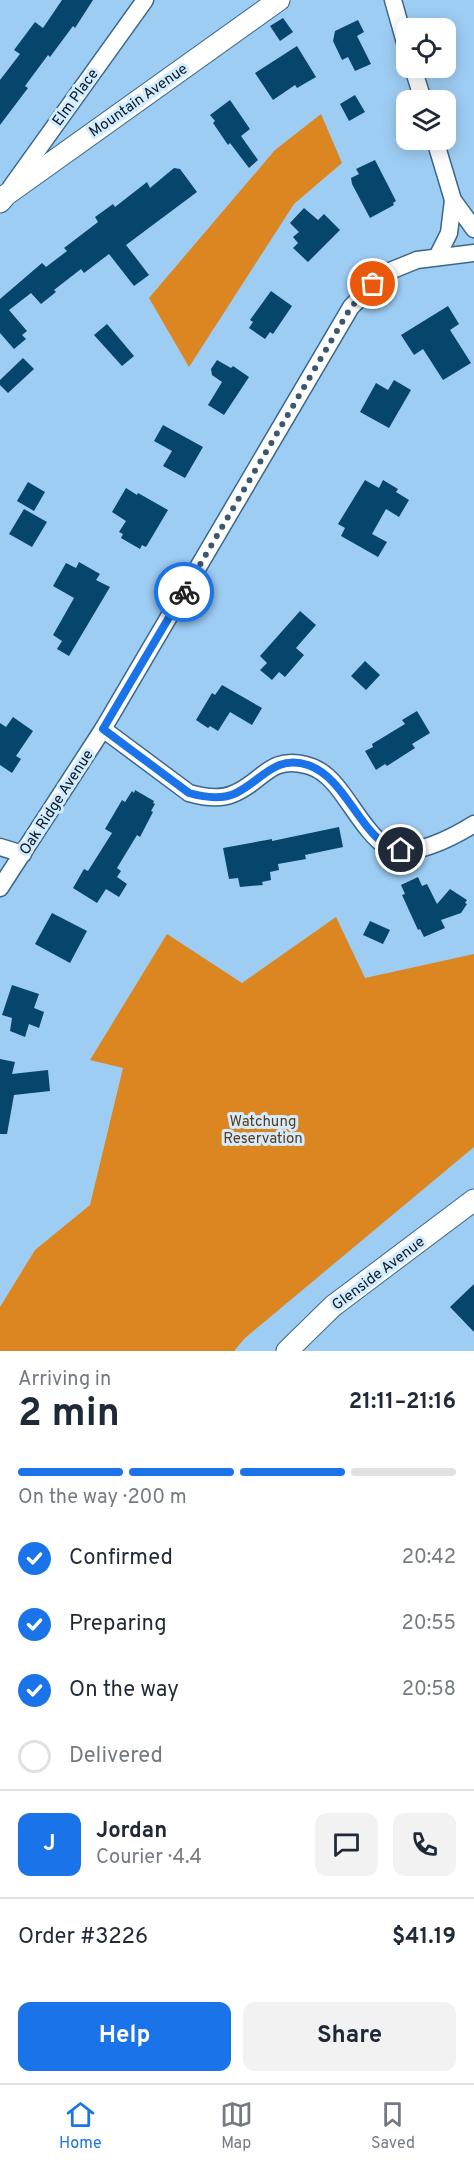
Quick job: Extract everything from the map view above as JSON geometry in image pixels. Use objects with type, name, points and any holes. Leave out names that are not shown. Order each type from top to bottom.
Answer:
[{"type":"main road","name":"Mountain Avenue","points":[[3,199],[279,0]]},
{"type":"main road","name":"Glenside Avenue","points":[[286,1351],[333,1306],[474,1200]]},
{"type":"street","name":"Elm Place","points":[[3,199],[145,0]]},
{"type":"street","points":[[393,0],[398,18]]},
{"type":"street","points":[[437,257],[449,233],[453,215],[453,200],[438,150]]},
{"type":"street","points":[[453,200],[474,230]]},
{"type":"street","name":"Oak Ridge Avenue","points":[[0,888],[103,729],[351,307],[385,273],[417,260],[474,253]]},
{"type":"street","points":[[103,729],[189,793],[203,797],[234,794],[276,766],[288,762],[308,765],[329,777],[376,837],[389,849],[421,848],[456,835],[474,824]]},
{"type":"street","points":[[0,847],[22,854]]},
{"type":"green space","points":[[321,114],[342,163],[294,204],[189,367],[149,298],[275,150]]},
{"type":"green space","name":"Watchung Reservation","points":[[336,917],[365,978],[474,954],[474,1147],[245,1338],[234,1351],[0,1351],[0,1307],[35,1250],[90,1205],[123,1068],[90,1060],[167,934],[242,983]]},
{"type":"building","points":[[62,0],[93,0],[75,28],[73,26],[50,57],[48,55],[25,86],[28,88],[0,125],[0,80],[20,54],[14,50],[35,22],[43,28]]},
{"type":"building","points":[[283,18],[293,32],[280,41],[270,26]]},
{"type":"building","points":[[358,20],[364,32],[357,36],[371,64],[355,71],[348,57],[342,60],[333,41],[335,31]]},
{"type":"building","points":[[297,46],[316,77],[297,88],[295,85],[273,100],[255,73]]},
{"type":"building","points":[[355,95],[365,112],[349,121],[340,104]]},
{"type":"building","points":[[230,100],[250,129],[241,136],[258,160],[249,168],[230,143],[228,145],[210,115]]},
{"type":"building","points":[[375,160],[396,201],[394,205],[370,218],[351,178],[359,174],[356,169]]},
{"type":"building","points":[[174,168],[180,169],[197,192],[126,245],[149,275],[134,286],[109,254],[84,273],[81,269],[54,290],[56,292],[41,304],[31,293],[9,310],[27,331],[22,335],[26,339],[14,349],[0,333],[0,299],[42,263],[46,267],[67,251],[64,248],[98,222],[95,217],[113,204],[115,207],[147,182],[150,188]]},
{"type":"building","points":[[304,208],[318,220],[324,214],[340,230],[308,262],[293,248],[298,243],[293,237],[299,232],[290,223]]},
{"type":"building","points":[[271,291],[292,306],[273,334],[270,332],[265,339],[249,328],[253,322],[250,320]]},
{"type":"building","points":[[448,306],[459,324],[450,330],[471,363],[443,380],[423,349],[414,355],[401,335]]},
{"type":"building","points":[[107,324],[134,356],[122,366],[94,335]]},
{"type":"building","points":[[23,358],[34,369],[8,393],[0,385],[0,380]]},
{"type":"building","points":[[217,360],[231,368],[233,366],[249,377],[224,415],[208,405],[222,382],[212,375],[211,369]]},
{"type":"building","points":[[394,380],[411,390],[389,428],[360,412],[376,383],[388,390]]},
{"type":"building","points":[[163,425],[203,447],[185,478],[163,466],[172,451],[154,441]]},
{"type":"building","points":[[365,480],[379,488],[383,480],[398,489],[396,492],[409,500],[399,517],[386,509],[372,534],[387,542],[378,557],[341,536],[345,528],[338,524]]},
{"type":"building","points":[[28,482],[45,492],[34,511],[17,501]]},
{"type":"building","points":[[126,488],[168,510],[146,547],[142,545],[140,549],[121,538],[123,534],[119,532],[126,521],[112,512]]},
{"type":"building","points":[[24,509],[47,522],[32,547],[9,534]]},
{"type":"building","points":[[79,562],[100,574],[96,580],[110,587],[69,656],[57,649],[62,641],[53,635],[74,598],[53,586],[66,563],[76,568]]},
{"type":"building","points":[[300,611],[316,625],[296,648],[304,655],[285,677],[279,672],[272,680],[260,670],[267,663],[260,656]]},
{"type":"building","points":[[365,661],[380,675],[366,690],[351,676]]},
{"type":"building","points":[[222,685],[262,708],[252,725],[230,712],[218,731],[196,720],[212,693],[215,695]]},
{"type":"building","points":[[417,711],[430,733],[412,744],[415,748],[387,766],[385,764],[376,770],[365,751],[373,747],[372,744],[405,724],[402,720]]},
{"type":"building","points":[[13,717],[33,731],[16,756],[21,759],[12,773],[0,765],[0,723],[6,727]]},
{"type":"building","points":[[135,790],[154,801],[155,804],[151,811],[153,812],[140,837],[137,835],[117,868],[121,871],[117,877],[127,884],[119,897],[106,889],[97,903],[73,888],[84,869],[88,871],[112,833],[105,829],[122,800],[125,802]]},
{"type":"building","points":[[339,827],[343,847],[305,855],[306,859],[278,864],[279,870],[270,872],[271,880],[262,882],[263,885],[240,887],[238,878],[229,879],[223,848],[272,839],[272,841]]},
{"type":"building","points":[[418,877],[422,886],[427,884],[437,904],[450,889],[467,900],[461,913],[441,920],[445,928],[424,937],[420,929],[418,930],[402,895],[405,894],[401,885]]},
{"type":"building","points":[[52,913],[87,931],[70,963],[35,944]]},
{"type":"building","points":[[370,921],[390,930],[383,944],[363,935]]},
{"type":"building","points":[[12,985],[39,994],[34,1008],[44,1012],[39,1028],[29,1024],[25,1037],[10,1031],[12,1018],[2,1015]]},
{"type":"building","points":[[0,1059],[15,1062],[12,1074],[48,1070],[50,1091],[14,1095],[7,1134],[0,1134]]},
{"type":"building","points":[[474,1284],[474,1332],[450,1307]]},
{"type":"way so far","points":[[184,592],[351,307],[373,284]]},
{"type":"route","points":[[184,592],[103,729],[189,793],[203,797],[234,794],[276,766],[288,762],[308,765],[329,777],[376,837],[389,849],[401,850]]}]
